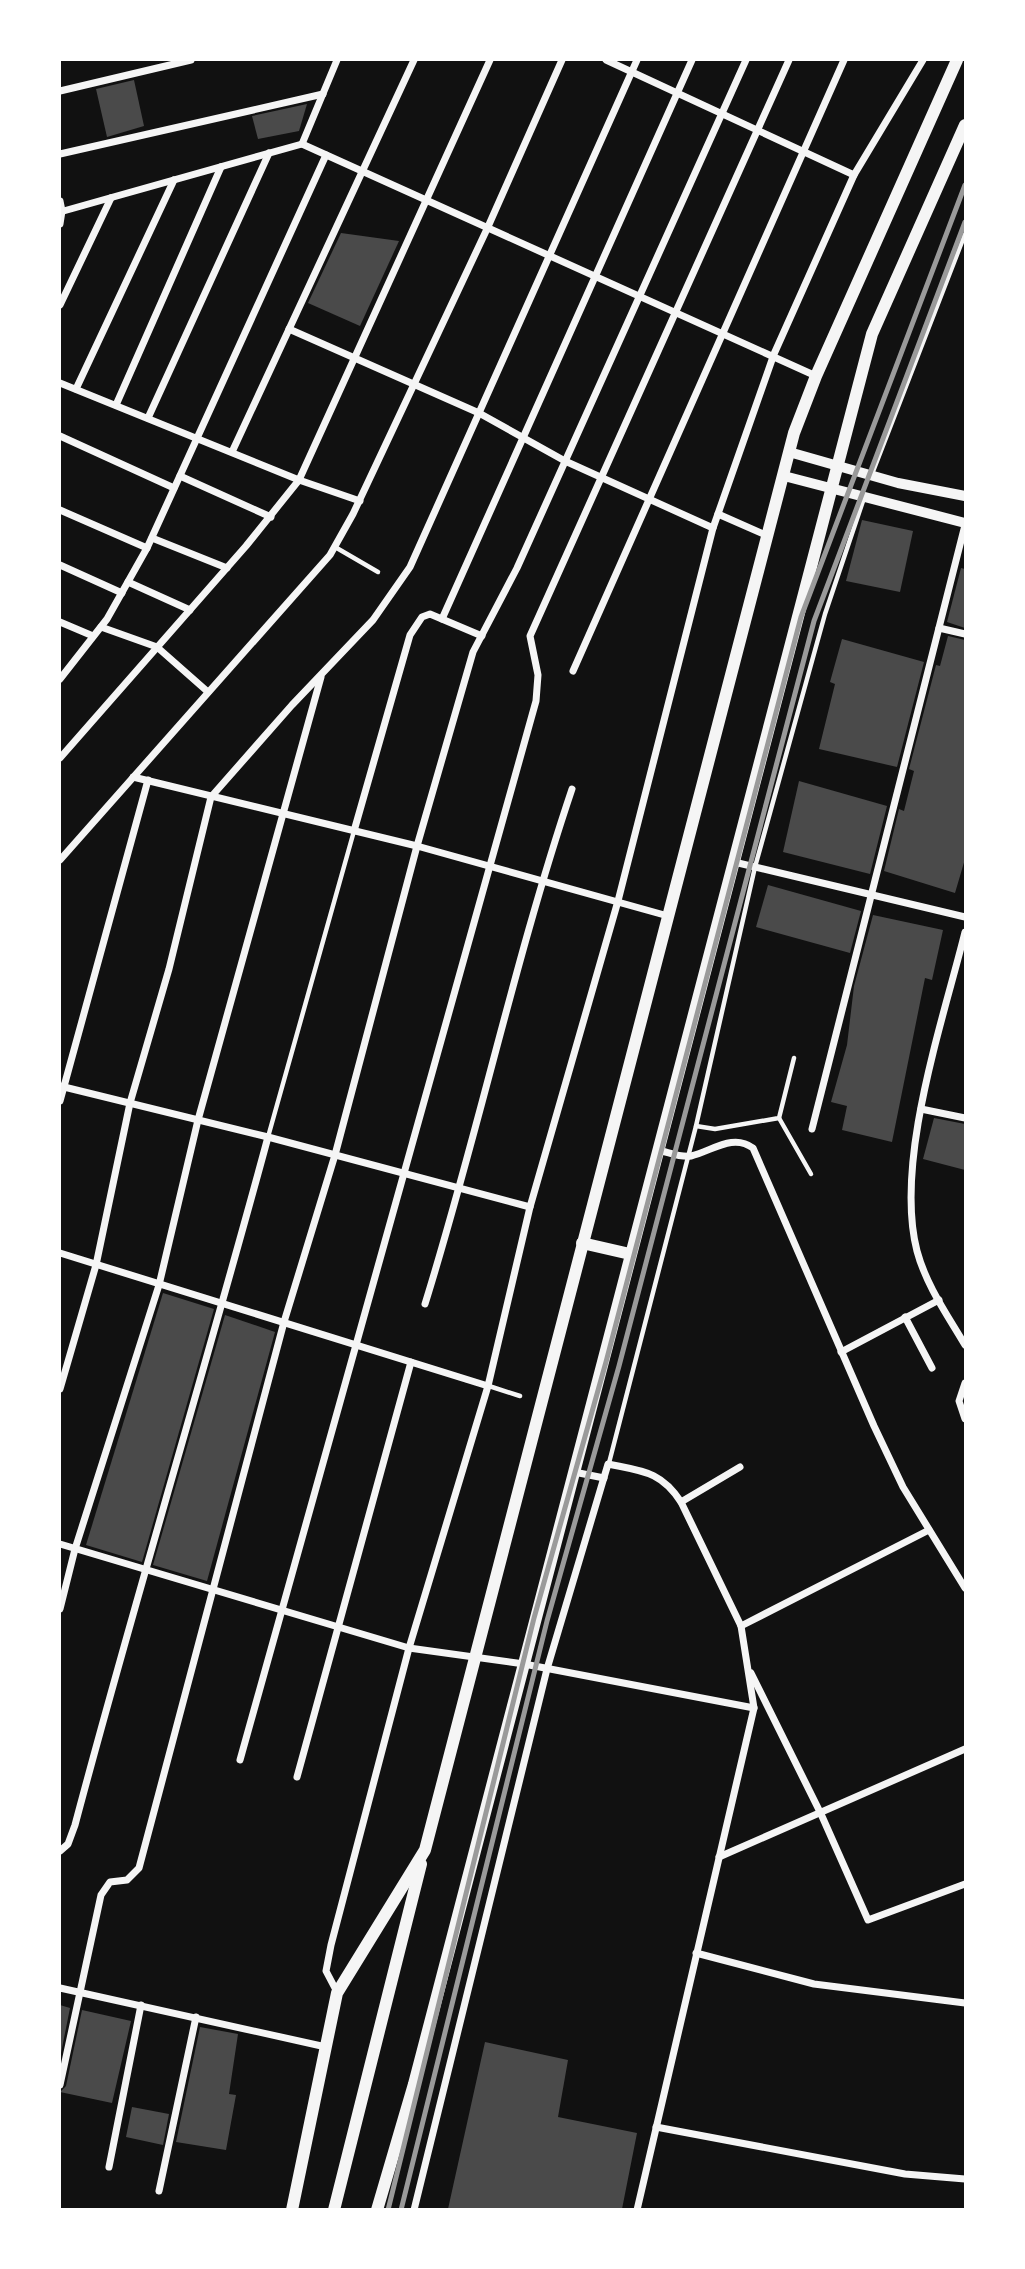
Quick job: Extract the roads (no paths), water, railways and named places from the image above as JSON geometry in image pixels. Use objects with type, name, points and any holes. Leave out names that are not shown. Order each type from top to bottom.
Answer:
[{"type":"main road","points":[[334,2210],[401,1940],[789,452],[816,376],[957,60]]},
{"type":"main road","points":[[377,2210],[414,2084],[734,862],[835,465],[872,334],[965,125]]},
{"type":"main road","points":[[582,1243],[630,1254]]},
{"type":"main road","points":[[292,2210],[337,1993],[425,1850]]},
{"type":"street","points":[[60,91],[191,60]]},
{"type":"street","points":[[302,144],[337,60]]},
{"type":"street","points":[[232,452],[414,60]]},
{"type":"street","points":[[60,758],[271,517],[299,480],[490,60]]},
{"type":"street","points":[[60,860],[335,547],[360,501],[415,384],[562,60]]},
{"type":"street","points":[[606,60],[722,111],[854,175]]},
{"type":"street","points":[[60,1389],[96,1265],[130,1103],[172,957],[211,797],[397,590],[410,567],[637,60]]},
{"type":"street","points":[[442,619],[593,275],[692,60]]},
{"type":"street","points":[[60,2085],[105,1887],[110,1882],[134,1875],[139,1868],[284,1322],[335,1154],[417,846],[473,652],[517,568],[746,60]]},
{"type":"street","points":[[240,1760],[536,701],[538,675],[530,636],[599,476],[789,60]]},
{"type":"street","points":[[573,671],[844,60]]},
{"type":"street","points":[[337,1993],[326,1971],[331,1945],[409,1648],[488,1386],[530,1207],[618,901],[713,528],[774,354],[854,175],[923,60]]},
{"type":"street","points":[[60,154],[323,94]]},
{"type":"street","points":[[61,212],[302,144],[487,229],[774,354],[816,376]]},
{"type":"street","points":[[148,418],[269,153]]},
{"type":"street","points":[[60,679],[101,626],[147,548],[326,155]]},
{"type":"street","points":[[116,405],[221,167]]},
{"type":"street","points":[[76,389],[174,180]]},
{"type":"street","points":[[60,305],[111,198]]},
{"type":"street","points":[[60,201],[60,224]]},
{"type":"street","points":[[289,329],[479,413],[565,461],[713,528]]},
{"type":"street","points":[[60,383],[299,480],[360,501]]},
{"type":"street","points":[[60,436],[174,488]]},
{"type":"street","points":[[789,452],[872,475],[965,496]]},
{"type":"street","points":[[180,476],[271,517]]},
{"type":"street","points":[[784,476],[965,524],[812,1129]]},
{"type":"street","points":[[60,510],[147,548]]},
{"type":"street","points":[[718,514],[768,536]]},
{"type":"street","points":[[152,538],[227,568]]},
{"type":"street","points":[[60,565],[122,593]]},
{"type":"street","points":[[128,582],[190,610]]},
{"type":"street","points":[[354,831],[410,635],[422,617],[430,614],[482,636]]},
{"type":"street","points":[[60,622],[93,636]]},
{"type":"street","points":[[101,626],[157,647],[208,692]]},
{"type":"street","points":[[939,628],[965,634]]},
{"type":"street","points":[[60,1609],[75,1549],[159,1285],[198,1120],[321,675]]},
{"type":"street","points":[[133,777],[417,846],[668,916]]},
{"type":"street","points":[[60,1101],[61,1086],[148,780]]},
{"type":"street","points":[[425,1304],[461,1189],[541,880],[572,789]]},
{"type":"street","points":[[734,862],[965,917]]},
{"type":"street","points":[[965,932],[921,1109],[909,1203],[917,1252],[939,1300],[965,1345]]},
{"type":"street","points":[[61,1086],[335,1154],[530,1207]]},
{"type":"street","points":[[921,1109],[965,1118]]},
{"type":"street","points":[[60,1851],[68,1844],[268,1137]]},
{"type":"street","points":[[658,1150],[688,1157],[732,1142],[745,1142],[753,1148],[841,1352],[904,1487],[965,1588]]},
{"type":"street","points":[[60,1253],[488,1386]]},
{"type":"street","points":[[841,1352],[939,1300]]},
{"type":"street","points":[[905,1317],[932,1368]]},
{"type":"street","points":[[297,1777],[411,1362]]},
{"type":"street","points":[[965,1383],[959,1401],[965,1419]]},
{"type":"street","points":[[414,2210],[547,1669],[608,1464],[653,1473],[672,1489],[681,1502],[740,1626],[754,1708],[637,2210]]},
{"type":"street","points":[[681,1502],[740,1468]]},
{"type":"street","points":[[574,1472],[604,1478]]},
{"type":"street","points":[[740,1626],[929,1530]]},
{"type":"street","points":[[60,1544],[409,1648],[524,1664],[754,1708]]},
{"type":"street","points":[[749,1669],[821,1814],[868,1920],[965,1884]]},
{"type":"street","points":[[719,1857],[965,1749]]},
{"type":"street","points":[[60,1843],[68,1844]]},
{"type":"street","points":[[696,1953],[814,1984],[965,2003]]},
{"type":"street","points":[[60,1987],[326,2047]]},
{"type":"street","points":[[109,2167],[141,2006]]},
{"type":"street","points":[[159,2191],[195,2017]]},
{"type":"street","points":[[656,2127],[905,2174],[965,2179]]},
{"type":"lane","points":[[872,475],[965,234]]},
{"type":"lane","points":[[608,1464],[696,1126],[755,867],[825,614],[864,497]]},
{"type":"lane","points":[[335,547],[378,572]]},
{"type":"lane","points":[[268,1137],[354,831]]},
{"type":"lane","points":[[794,1058],[779,1118],[811,1174]]},
{"type":"lane","points":[[696,1126],[715,1129],[779,1118]]},
{"type":"lane","points":[[488,1386],[520,1396]]},
{"type":"railway","points":[[388,2210],[534,1618],[606,1362],[801,617],[965,185]]},
{"type":"railway","points":[[401,2210],[547,1621],[619,1366],[814,621],[965,222]]}]
